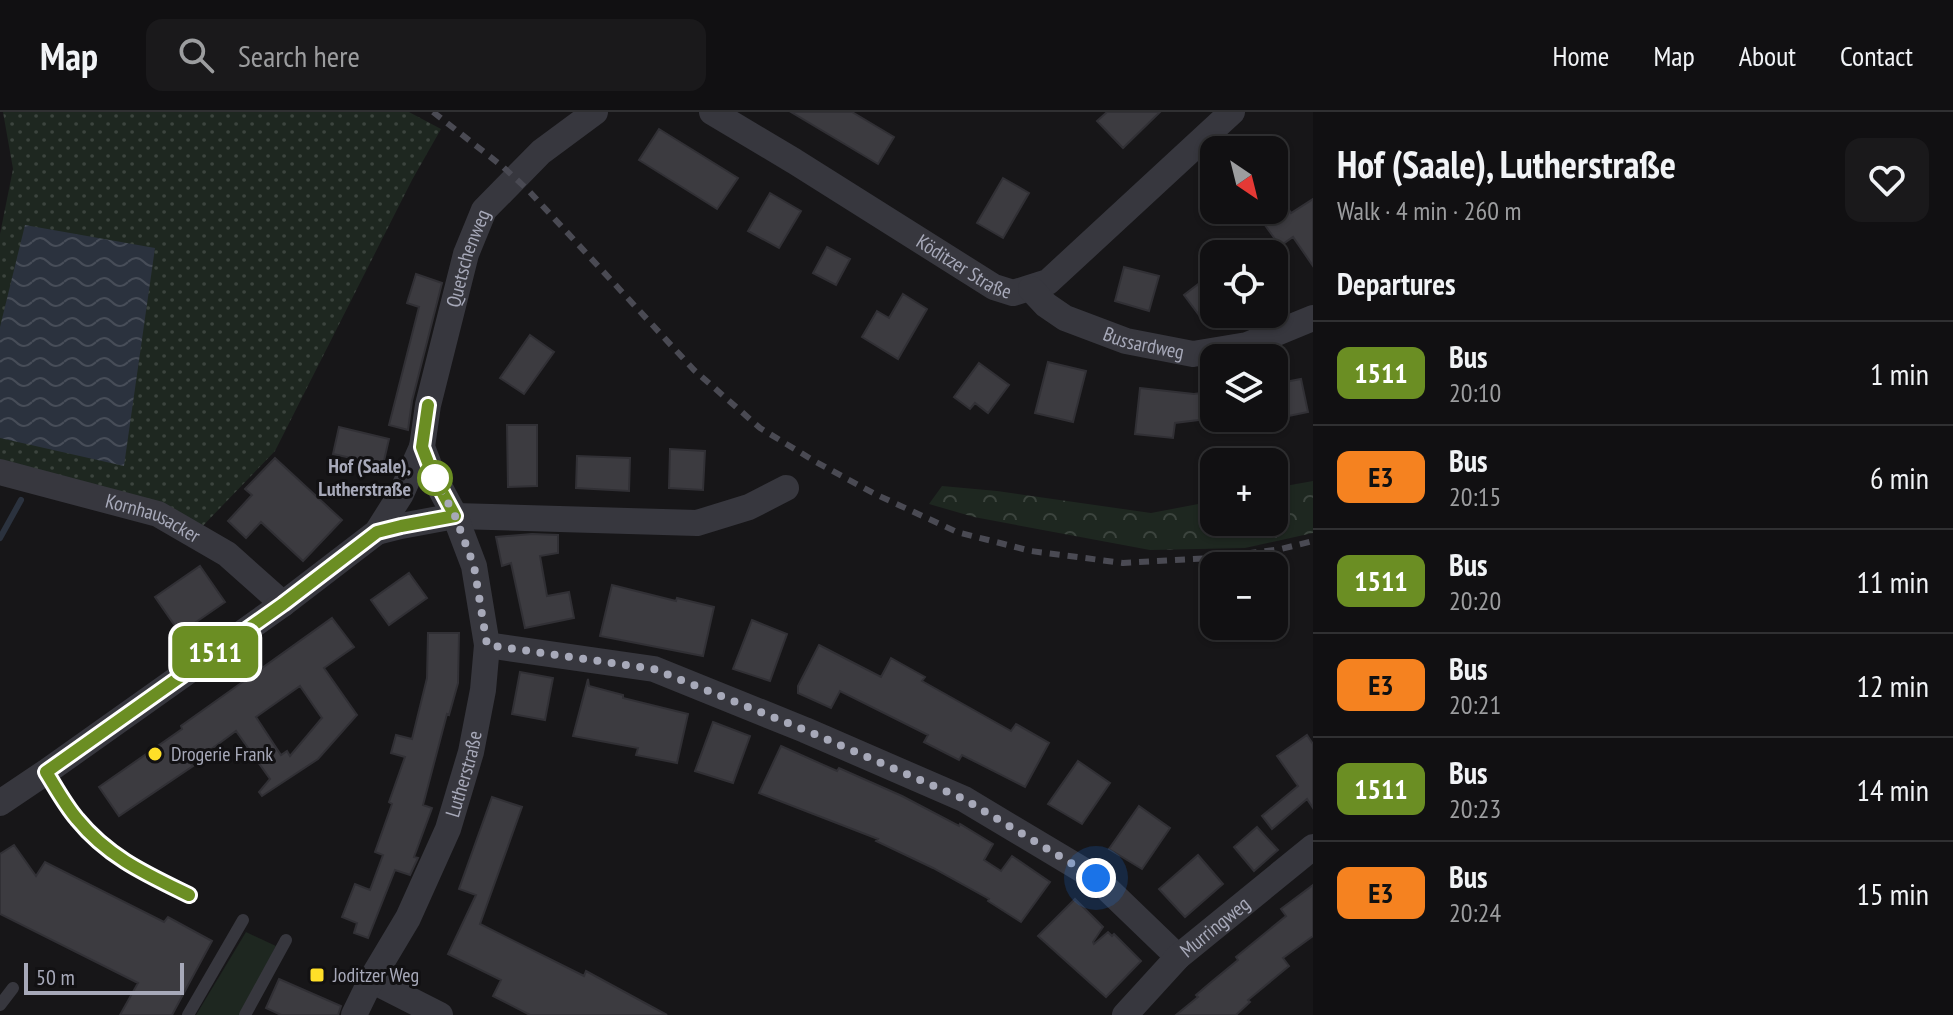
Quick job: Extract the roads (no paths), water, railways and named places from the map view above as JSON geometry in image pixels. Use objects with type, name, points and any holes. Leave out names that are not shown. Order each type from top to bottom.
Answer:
[{"type":"street","name":"Quetschenweg","points":[[422,447],[428,405],[466,254],[484,210],[541,152],[595,112]]},
{"type":"street","name":"Köditzer Straße","points":[[712,112],[994,287],[1013,293],[1048,282],[1232,112]]},
{"type":"street","name":"Bussardweg","points":[[1031,289],[1046,305],[1065,318],[1126,341],[1193,354],[1247,345],[1313,318]]},
{"type":"street","name":"Lutherstraße","points":[[354,1015],[408,918],[448,829],[471,752],[483,690],[487,645],[474,566],[455,516],[422,447]]},
{"type":"street","points":[[0,803],[283,604],[377,532],[401,494],[422,447]]},
{"type":"street","name":"Kornhausacker","points":[[0,472],[158,514],[227,554],[283,604]]},
{"type":"street","points":[[377,532],[455,516],[697,523],[749,507],[786,488]]},
{"type":"street","points":[[487,645],[654,669],[964,799],[1096,878],[1178,957]]},
{"type":"street","name":"Murringweg","points":[[1125,1015],[1178,957],[1313,847]]},
{"type":"street","points":[[371,980],[440,1015]]},
{"type":"lane","points":[[1197,144],[1200,148]]},
{"type":"lane","points":[[188,1015],[243,920]]},
{"type":"lane","points":[[245,1015],[286,940]]},
{"type":"lane","points":[[0,1005],[13,988]]},
{"type":"water","points":[[25,225],[155,248],[124,466],[0,438],[0,327]]},
{"type":"waterway","points":[[0,538],[21,500]]},
{"type":"railway","points":[[433,112],[528,190],[694,370],[760,428],[875,494],[957,532],[1031,551],[1123,563],[1212,558],[1281,549],[1313,541]]},
{"type":"place","name":"Hof (Saale), Lutherstraße","points":[[435,478]]},
{"type":"place","name":"Drogerie Frank","points":[[155,754]]},
{"type":"place","name":"Joditzer Weg","points":[[317,975]]}]
